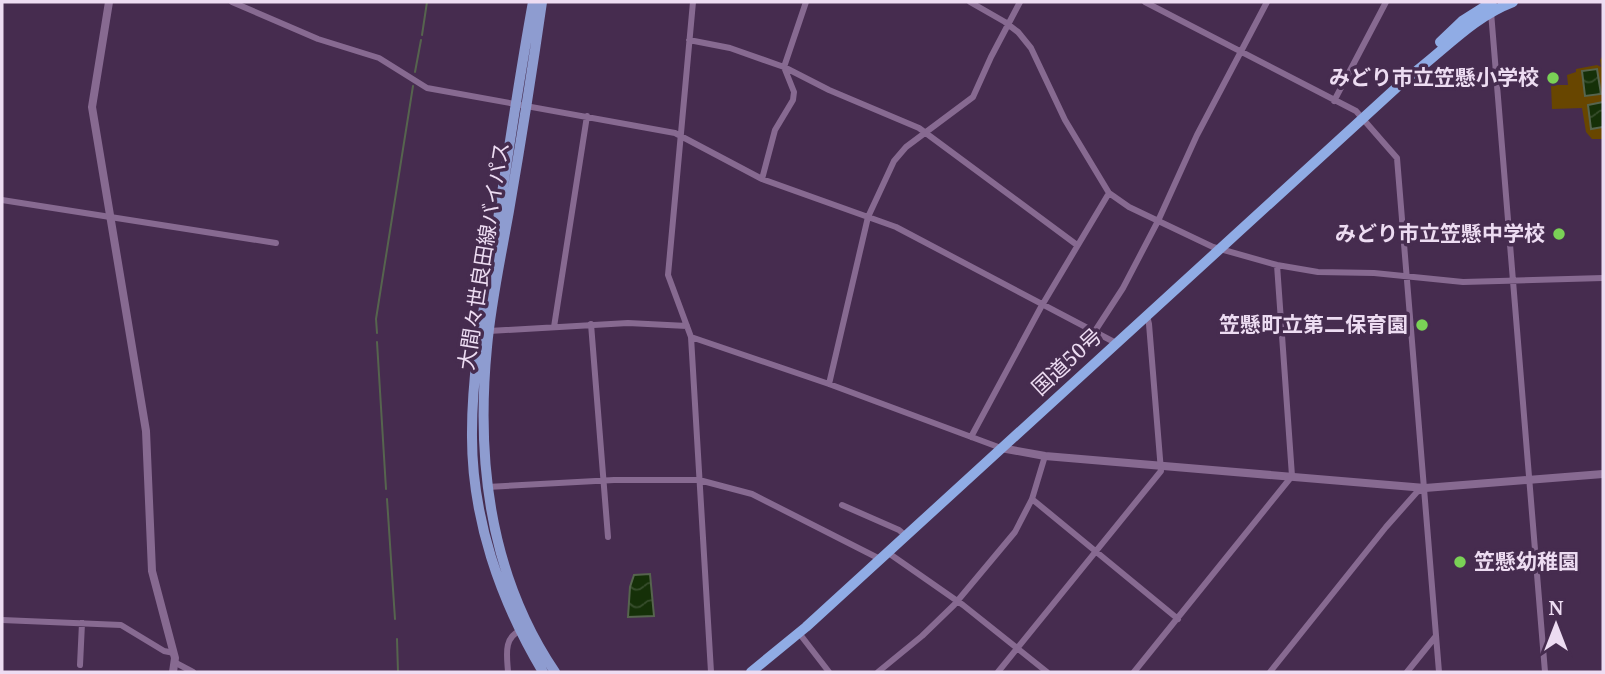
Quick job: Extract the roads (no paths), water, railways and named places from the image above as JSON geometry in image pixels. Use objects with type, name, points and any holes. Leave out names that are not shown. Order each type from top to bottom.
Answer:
[{"type":"highway","name":"国道50号","points":[[751,672],[799,633],[1407,78],[1492,7],[1513,2]]},
{"type":"main road","name":"大間々世良田線バイパス","points":[[533,2],[522,105],[489,331],[483,413],[487,487],[497,539],[529,628],[555,672]]},
{"type":"main road","name":"大間々世良田線バイパス","points":[[542,2],[481,331],[473,394],[472,435],[474,470],[487,544],[501,588],[543,672]]},
{"type":"street","points":[[110,2],[92,107],[146,431],[152,571],[174,653],[175,668],[193,672]]},
{"type":"street","points":[[232,2],[318,39],[379,58],[427,88],[681,135],[762,178],[896,228],[1116,343]]},
{"type":"street","points":[[693,2],[668,275],[691,337],[711,672]]},
{"type":"street","points":[[762,178],[775,130],[791,105],[794,95],[784,67],[806,2]]},
{"type":"street","points":[[970,2],[1008,24],[1037,56],[1065,120],[1109,193],[1129,207],[1220,249],[1278,265],[1318,272],[1453,281],[1603,278]]},
{"type":"street","points":[[829,384],[868,217],[897,157],[905,147],[973,97],[990,57],[1020,2]]},
{"type":"street","points":[[1144,2],[1356,111],[1395,153],[1398,160],[1408,276],[1439,672]]},
{"type":"street","points":[[1095,331],[1123,288],[1158,221],[1197,135],[1267,2]]},
{"type":"street","points":[[1334,101],[1386,2]]},
{"type":"street","points":[[1492,7],[1545,672]]},
{"type":"street","points":[[689,40],[730,48],[784,67],[926,132],[1077,245]]},
{"type":"street","points":[[554,327],[587,116]]},
{"type":"street","points":[[971,438],[1077,245],[1109,193]]},
{"type":"street","points":[[2,200],[276,243]]},
{"type":"street","points":[[1134,672],[1292,476],[1278,265]]},
{"type":"street","points":[[999,672],[1095,550],[1160,473],[1162,466],[1149,324],[1146,316]]},
{"type":"street","points":[[489,331],[628,323],[687,326]]},
{"type":"street","points":[[591,324],[607,537]]},
{"type":"street","points":[[691,337],[829,384],[1001,449],[1045,456],[1425,488],[1603,474]]},
{"type":"street","points":[[878,672],[922,636],[958,601],[1015,532],[1032,499],[1045,456]]},
{"type":"street","points":[[487,487],[603,481],[699,480],[752,494],[883,555],[958,601],[1047,672]]},
{"type":"street","points":[[1270,672],[1385,527],[1417,492],[1425,488]]},
{"type":"street","points":[[1032,499],[1178,619]]},
{"type":"street","points":[[842,505],[899,530],[905,536]]},
{"type":"street","points":[[2,620],[121,625],[164,651],[174,653]]},
{"type":"street","points":[[80,665],[82,623]]},
{"type":"street","points":[[508,672],[507,645],[512,635],[521,630]]},
{"type":"street","points":[[799,633],[829,672]]},
{"type":"street","points":[[1407,672],[1436,636]]},
{"type":"water","points":[[1597,69],[1601,94],[1585,96],[1582,71]]},
{"type":"water","points":[[1603,102],[1603,127],[1591,129],[1588,105]]},
{"type":"water","points":[[650,574],[654,616],[628,617],[630,587],[634,575]]},
{"type":"waterway","points":[[422,35],[427,2]]},
{"type":"waterway","points":[[415,72],[421,40]]},
{"type":"waterway","points":[[377,333],[376,319],[413,86]]},
{"type":"waterway","points":[[377,342],[386,489]]},
{"type":"waterway","points":[[387,499],[395,619]]},
{"type":"waterway","points":[[397,639],[398,672]]},
{"type":"place","name":"みどり市立笠懸小学校","points":[[1553,78]]},
{"type":"place","name":"みどり市立笠懸中学校","points":[[1559,234]]},
{"type":"place","name":"笠懸町立第二保育園","points":[[1422,325]]},
{"type":"place","name":"笠懸幼稚園","points":[[1460,562]]}]
